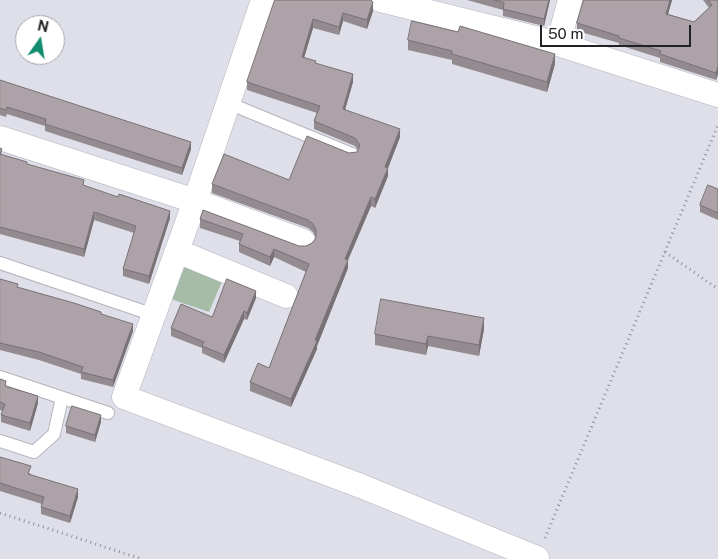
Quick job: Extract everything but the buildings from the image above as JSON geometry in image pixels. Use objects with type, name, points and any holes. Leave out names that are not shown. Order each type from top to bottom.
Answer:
[{"type":"street","points":[[264,0],[195,201],[124,397],[361,486],[537,558]]},
{"type":"street","points":[[381,0],[558,44],[718,95]]},
{"type":"street","points":[[558,44],[570,0]]},
{"type":"street","points":[[0,138],[195,201],[303,241]]},
{"type":"street","points":[[177,251],[286,296]]},
{"type":"lane","points":[[228,103],[352,154]]},
{"type":"lane","points":[[0,263],[154,315]]},
{"type":"lane","points":[[0,377],[108,413]]},
{"type":"lane","points":[[0,441],[34,452],[54,434],[62,398]]},
{"type":"path","points":[[537,558],[718,125]]},
{"type":"path","points":[[665,252],[718,289]]},
{"type":"path","points":[[0,513],[142,559]]},
{"type":"green space","points":[[186,264],[223,279],[209,312],[171,299]]}]
